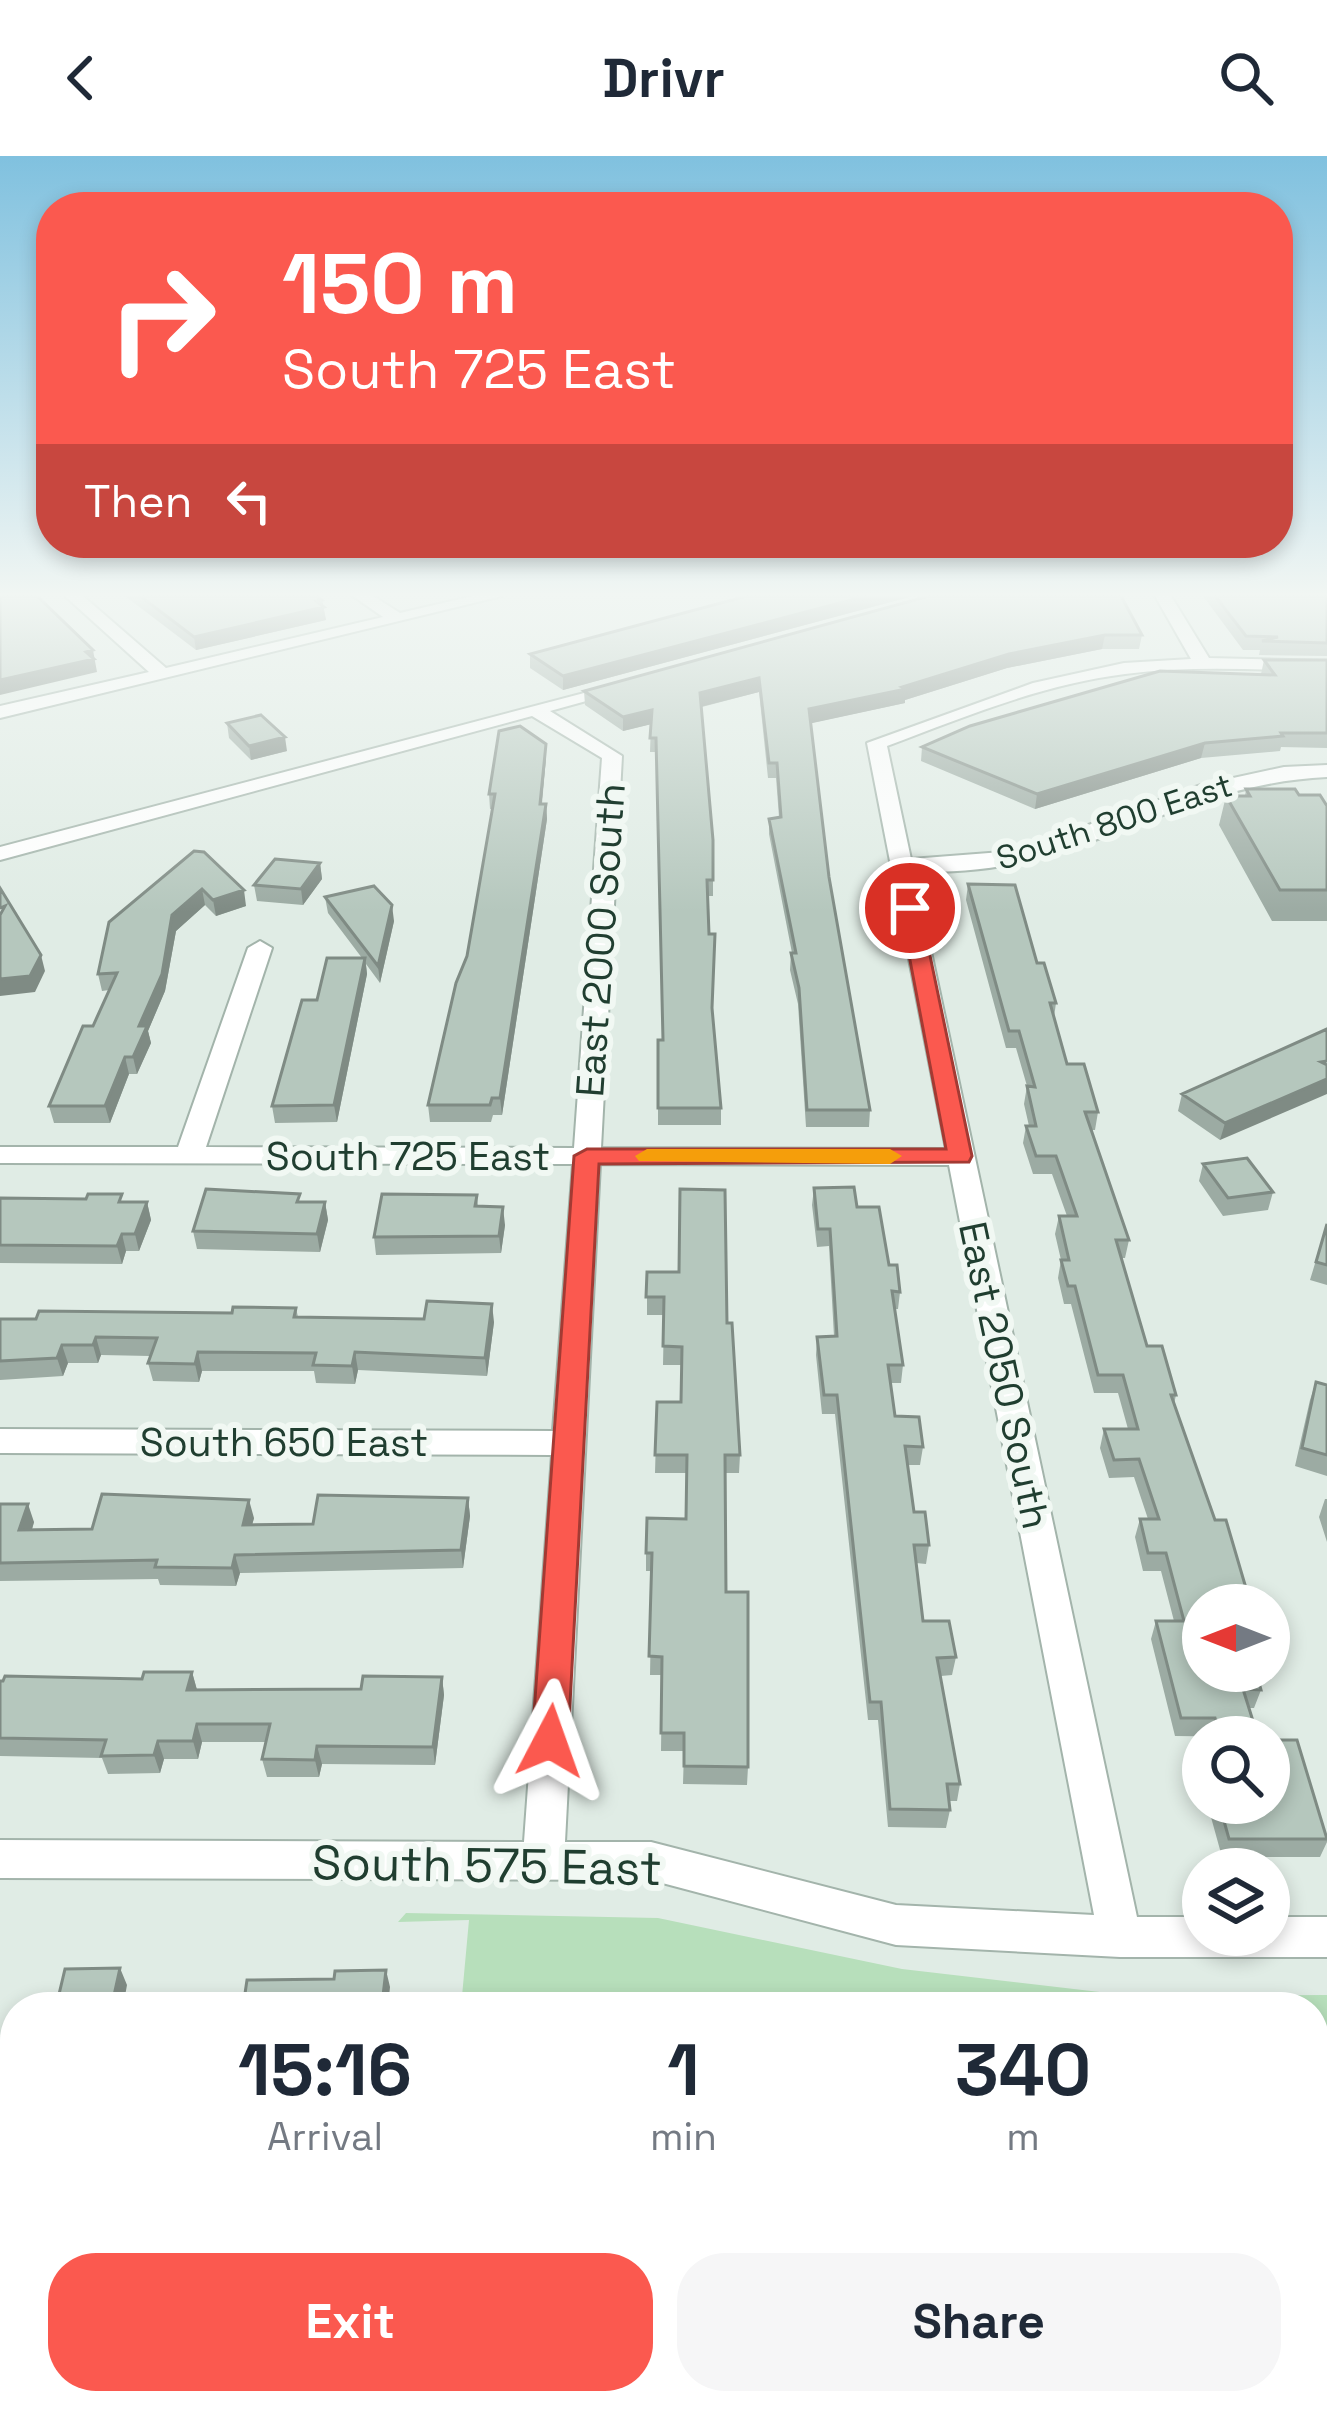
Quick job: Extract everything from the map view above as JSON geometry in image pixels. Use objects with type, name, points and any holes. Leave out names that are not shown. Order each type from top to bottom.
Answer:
[{"type":"street","points":[[0,712],[46,701]]},
{"type":"street","points":[[0,854],[563,701]]},
{"type":"street","name":"East 2050 South","points":[[987,701],[877,743],[1120,1937]]},
{"type":"street","name":"East 2000 South","points":[[534,709],[612,756],[543,1861]]},
{"type":"street","name":"South 800 East","points":[[902,866],[996,861],[1036,852],[1206,786],[1249,776],[1327,771]]},
{"type":"street","points":[[189,1156],[260,948]]},
{"type":"street","name":"South 725 East","points":[[0,1155],[960,1156]]},
{"type":"street","name":"South 650 East","points":[[0,1442],[568,1443]]},
{"type":"street","name":"South 575 East","points":[[0,1859],[650,1861],[896,1925],[1120,1937],[1327,1937]]},
{"type":"green space","points":[[406,1913],[658,1918],[902,1969],[1100,1992],[462,1992],[469,1920],[398,1922]]},
{"type":"building","points":[[599,701],[701,701],[713,840],[713,880],[707,880],[709,934],[715,934],[712,1008],[721,1108],[658,1108],[658,1040],[663,1040],[656,738],[650,738],[652,710],[623,717]]},
{"type":"building","points":[[762,701],[846,701],[809,709],[829,877],[870,1110],[807,1110],[799,988],[791,953],[796,953],[769,819],[781,817],[777,763],[769,763]]},
{"type":"building","points":[[1055,701],[1327,701],[1327,733],[1281,733],[1283,736],[1205,743],[1037,794],[922,747],[970,726]]},
{"type":"building","points":[[261,715],[285,737],[249,746],[227,723]]},
{"type":"building","points":[[520,726],[546,744],[540,804],[546,804],[500,1098],[492,1098],[490,1105],[428,1105],[456,983],[467,956],[495,794],[489,794],[499,731]]},
{"type":"building","points":[[1246,789],[1295,789],[1299,795],[1320,795],[1327,806],[1327,890],[1280,890],[1226,796],[1250,796]]},
{"type":"building","points":[[194,851],[204,852],[244,890],[213,900],[202,889],[172,915],[162,974],[139,1026],[147,1026],[133,1057],[125,1057],[105,1106],[49,1106],[83,1026],[93,1026],[117,973],[98,974],[109,922]]},
{"type":"building","points":[[275,859],[320,863],[301,889],[254,885]]},
{"type":"building","points":[[968,884],[1015,885],[1037,963],[1044,963],[1056,1003],[1050,1003],[1067,1064],[1084,1064],[1098,1112],[1085,1112],[1129,1240],[1116,1240],[1147,1346],[1162,1346],[1176,1395],[1171,1395],[1215,1520],[1226,1520],[1245,1584],[1182,1584],[1182,1613],[1166,1553],[1148,1553],[1140,1519],[1159,1519],[1139,1459],[1114,1460],[1104,1429],[1138,1429],[1123,1375],[1098,1375],[1075,1286],[1068,1286],[1061,1260],[1069,1260],[1059,1216],[1077,1216],[1056,1156],[1036,1156],[1026,1126],[1036,1126],[1027,1086],[1035,1087],[1019,1031],[1009,1031]]},
{"type":"building","points":[[374,886],[392,905],[378,966],[325,897]]},
{"type":"building","points":[[0,888],[41,955],[30,976],[0,979],[0,915],[5,906],[0,908]]},
{"type":"building","points":[[327,958],[365,958],[334,1105],[272,1106],[302,1000],[317,1000]]},
{"type":"building","points":[[1327,1029],[1327,1061],[1321,1062],[1327,1065],[1327,1079],[1225,1123],[1182,1094]]},
{"type":"building","points":[[1247,1158],[1273,1192],[1228,1198],[1203,1164]]},
{"type":"building","points":[[854,1187],[857,1207],[879,1207],[889,1265],[897,1265],[900,1292],[892,1291],[903,1365],[888,1365],[895,1416],[919,1417],[923,1447],[905,1446],[914,1512],[925,1512],[929,1545],[914,1545],[923,1621],[949,1621],[956,1657],[937,1658],[960,1784],[947,1784],[950,1810],[890,1809],[881,1702],[870,1702],[837,1395],[824,1395],[817,1337],[837,1336],[830,1229],[818,1229],[814,1188]]},
{"type":"building","points":[[206,1189],[300,1194],[297,1202],[325,1202],[317,1234],[193,1231]]},
{"type":"building","points":[[680,1189],[725,1190],[727,1323],[732,1323],[740,1455],[725,1455],[726,1592],[748,1592],[748,1767],[684,1766],[684,1733],[661,1733],[662,1657],[649,1656],[652,1553],[646,1553],[647,1518],[686,1519],[687,1455],[655,1455],[657,1402],[681,1402],[682,1347],[663,1346],[664,1297],[646,1297],[647,1272],[679,1272]]},
{"type":"building","points":[[88,1194],[122,1194],[119,1202],[147,1202],[135,1234],[122,1234],[117,1246],[0,1245],[0,1198],[86,1199]]},
{"type":"building","points":[[382,1194],[477,1195],[475,1206],[503,1207],[499,1236],[374,1237]]},
{"type":"building","points":[[1327,1224],[1327,1265],[1316,1262]]},
{"type":"building","points":[[427,1301],[492,1304],[485,1358],[355,1352],[352,1366],[313,1365],[316,1353],[198,1352],[195,1364],[148,1363],[157,1338],[96,1337],[93,1345],[62,1345],[57,1358],[0,1361],[0,1319],[36,1319],[39,1311],[232,1313],[233,1307],[296,1308],[294,1317],[424,1319]]},
{"type":"building","points":[[1316,1382],[1327,1385],[1327,1455],[1302,1448]]},
{"type":"building","points":[[102,1494],[249,1500],[243,1525],[313,1524],[318,1495],[468,1498],[461,1550],[235,1555],[232,1568],[155,1567],[157,1560],[0,1563],[0,1504],[28,1504],[19,1530],[92,1529]]},
{"type":"building","points":[[1156,1621],[1182,1621],[1182,1692],[1244,1692],[1251,1716],[1181,1718]]},
{"type":"building","points":[[144,1672],[192,1672],[187,1690],[361,1689],[363,1676],[442,1677],[433,1747],[317,1746],[315,1760],[262,1759],[270,1724],[197,1724],[193,1741],[158,1741],[154,1755],[101,1756],[106,1740],[0,1738],[0,1681],[5,1676],[142,1679]]},
{"type":"building","points":[[1290,1740],[1297,1740],[1327,1839],[1229,1839],[1225,1824],[1290,1824]]},
{"type":"building","points":[[120,1968],[115,1992],[60,1992],[65,1969]]},
{"type":"building","points":[[386,1970],[383,1992],[245,1992],[247,1980],[334,1979],[335,1971]]},
{"type":"slow traffic","points":[[647,1156],[890,1156]]},
{"type":"route","points":[[550,1741],[587,1156],[960,1156],[910,908]]}]
